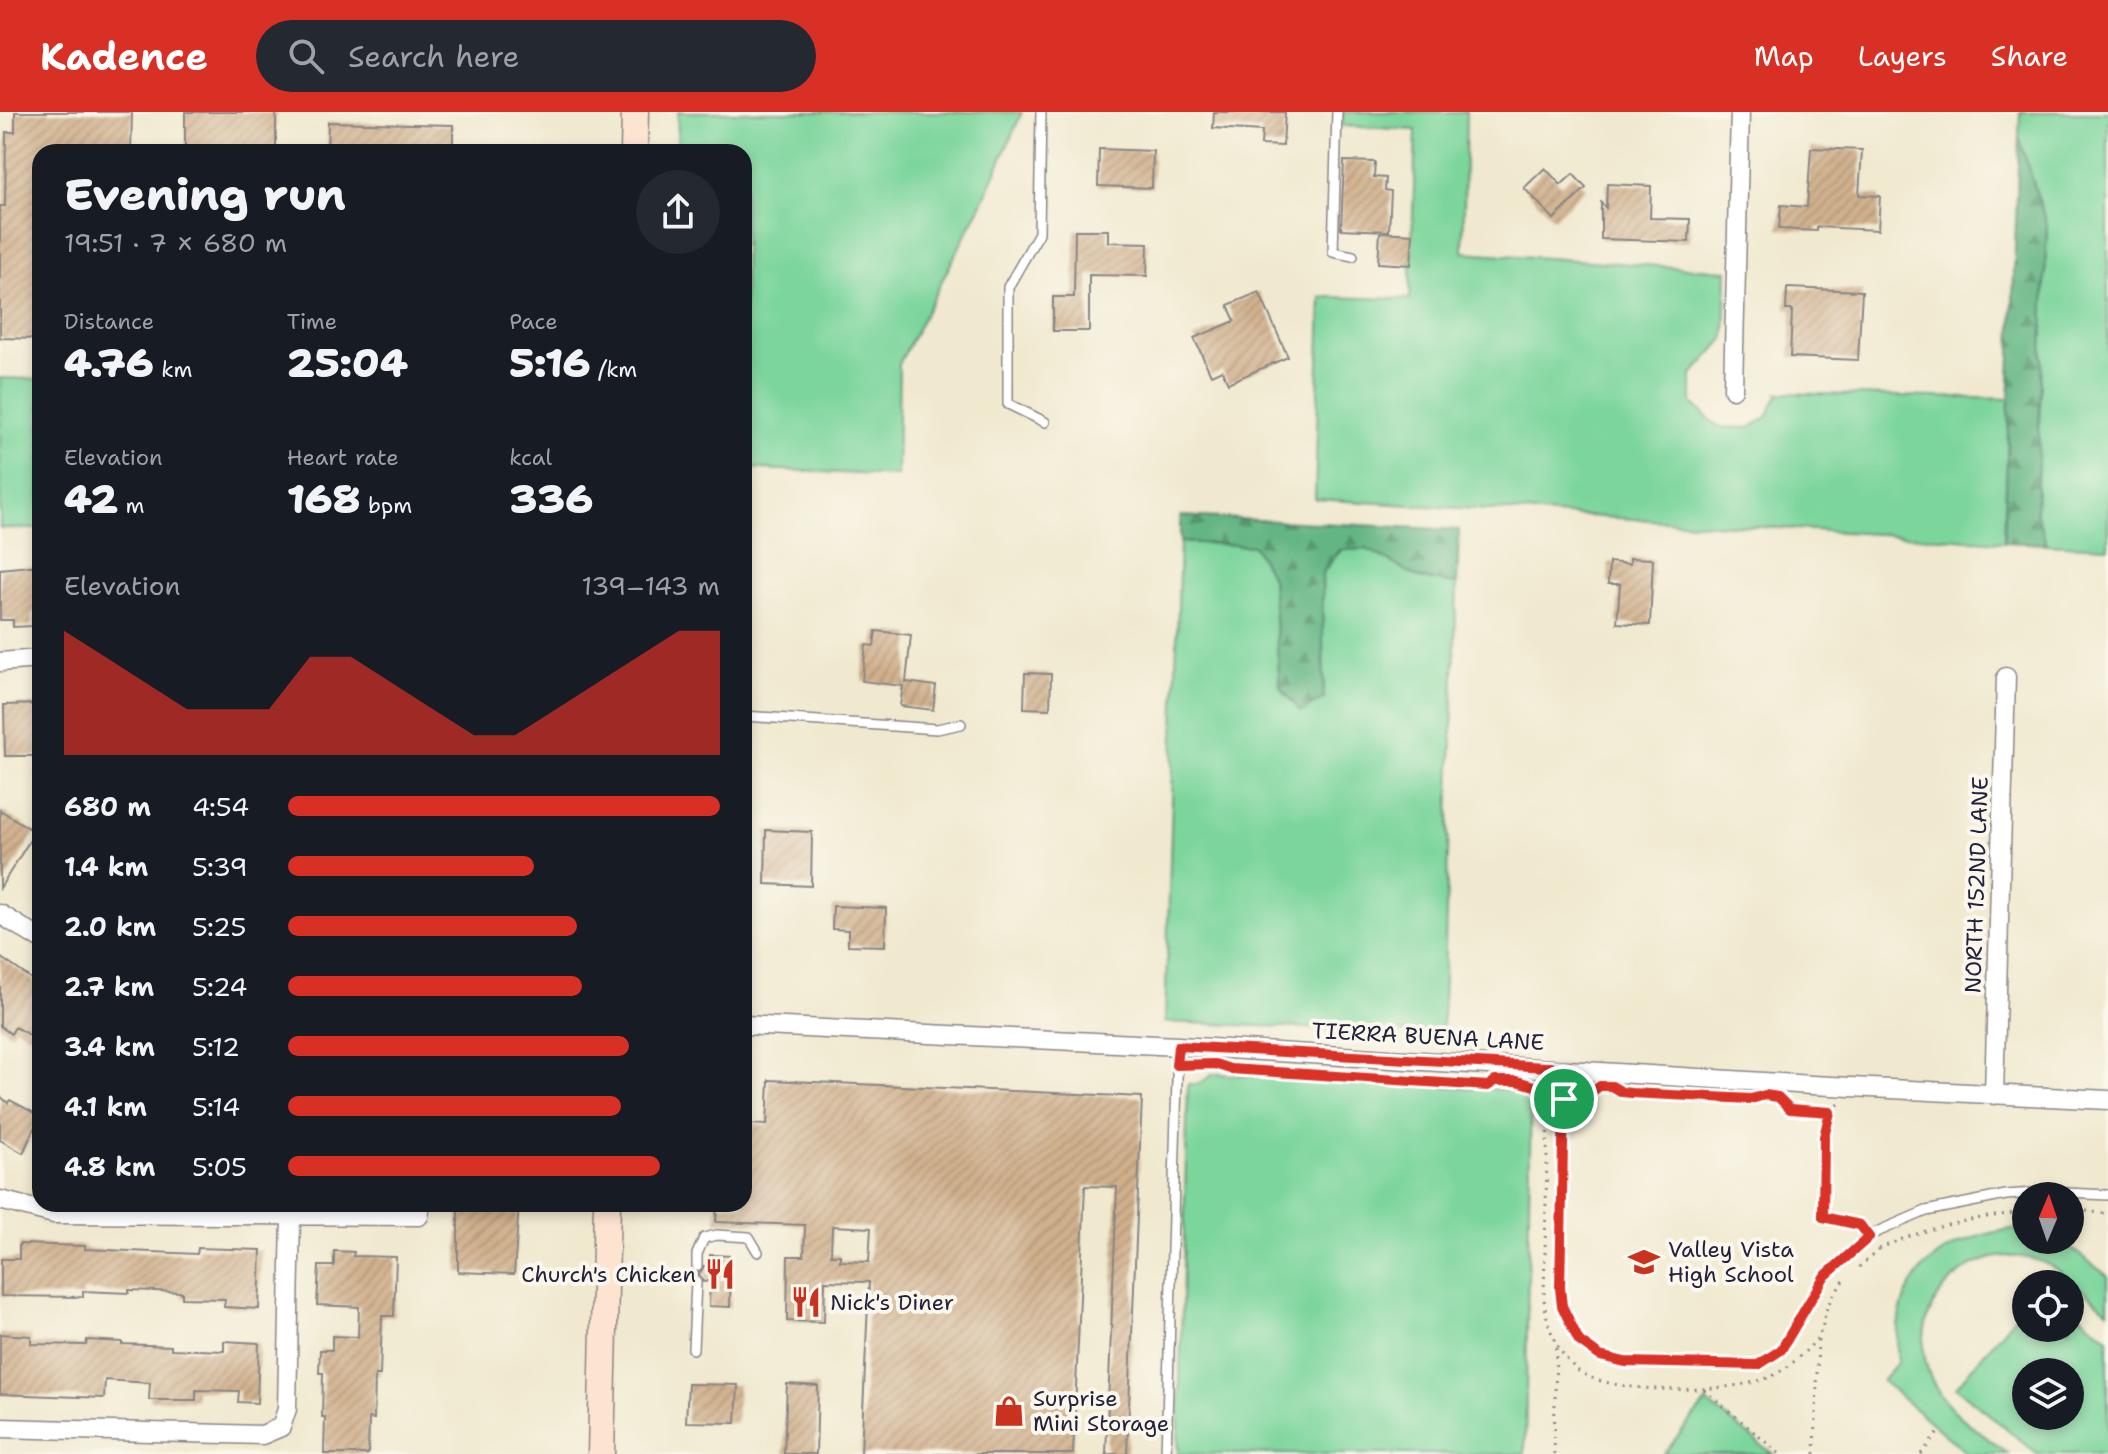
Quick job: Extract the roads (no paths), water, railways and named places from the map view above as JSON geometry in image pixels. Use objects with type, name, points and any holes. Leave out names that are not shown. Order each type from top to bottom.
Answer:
[{"type":"main road","points":[[634,144],[635,112]]},
{"type":"main road","points":[[601,1454],[607,1212]]},
{"type":"street","points":[[1733,389],[1740,112]]},
{"type":"street","points":[[0,662],[32,660]]},
{"type":"street","name":"NORTH 152ND LANE","points":[[1994,1095],[2006,677]]},
{"type":"street","points":[[0,914],[32,934]]},
{"type":"street","name":"TIERRA BUENA LANE","points":[[752,1025],[1178,1046],[2108,1100]]},
{"type":"street","points":[[0,1200],[32,1208]]},
{"type":"street","points":[[46,1212],[291,1216],[377,1212]]},
{"type":"street","points":[[0,1428],[262,1435],[281,1427],[287,1409],[291,1216]]},
{"type":"lane","points":[[1041,112],[1039,233],[1008,287],[1008,404],[1045,422]]},
{"type":"lane","points":[[1337,112],[1333,252],[1353,256]]},
{"type":"lane","points":[[752,717],[937,729],[961,724]]},
{"type":"lane","points":[[1166,1454],[1178,1046]]},
{"type":"lane","points":[[1565,1068],[1562,1306],[1579,1341],[1600,1356],[1625,1362],[1758,1365],[1781,1350],[1824,1277],[1869,1237],[1926,1211],[2006,1195],[2046,1192],[2108,1195]]},
{"type":"lane","points":[[697,1266],[697,1254],[704,1238],[717,1235],[749,1237],[758,1252]]},
{"type":"lane","points":[[693,1349],[696,1282]]},
{"type":"place","name":"Valley Vista High School","points":[[1644,1262]]},
{"type":"place","name":"Church's Chicken","points":[[720,1274]]},
{"type":"place","name":"Nick's Diner","points":[[806,1302]]},
{"type":"place","name":"Surprise Mini Storage","points":[[1009,1411]]}]
